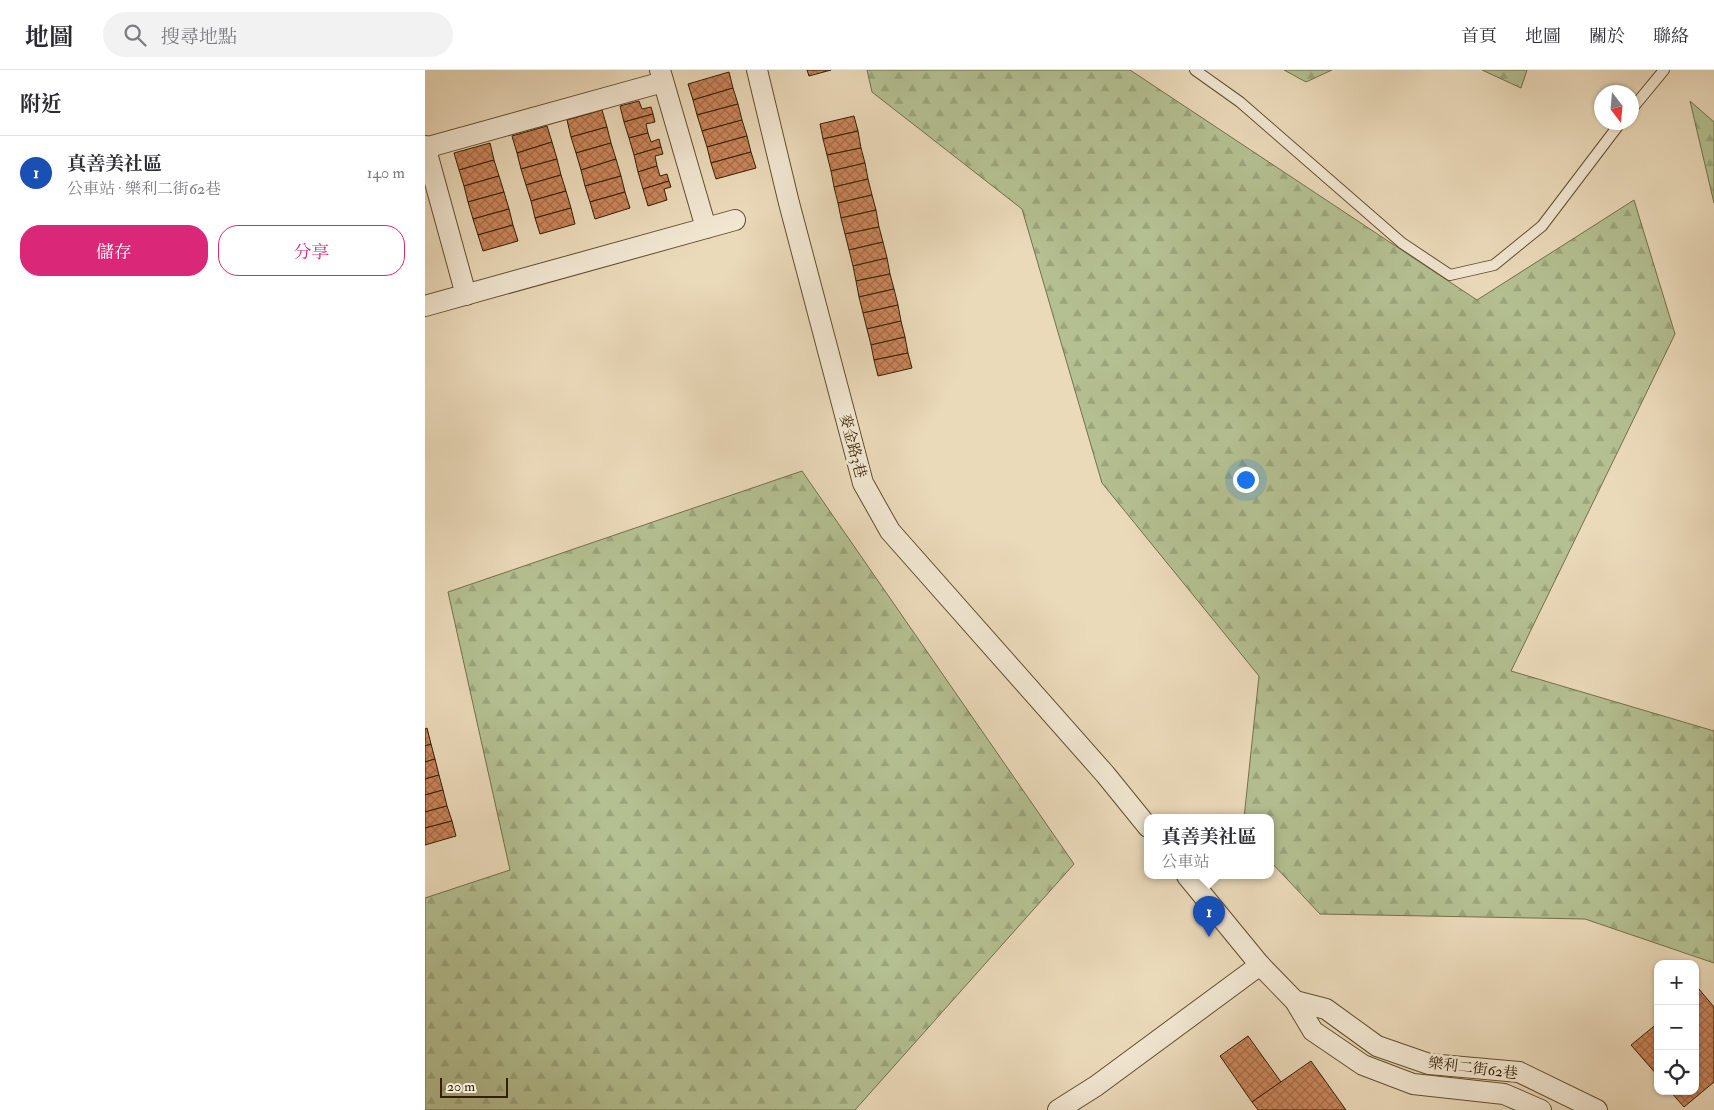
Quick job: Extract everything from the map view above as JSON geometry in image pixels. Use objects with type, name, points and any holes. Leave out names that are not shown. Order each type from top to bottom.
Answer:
[{"type":"street","name":"麥金路3巷","points":[[757,70],[789,203],[863,483],[891,531],[1105,774],[1144,822]]},
{"type":"street","points":[[466,295],[425,147],[661,76],[706,228]]},
{"type":"street","points":[[425,306],[735,220]]},
{"type":"street","name":"樂利二街62巷","points":[[1189,879],[1260,965],[1295,1001],[1313,1031],[1363,1065],[1413,1084],[1504,1094],[1541,1110]]},
{"type":"street","points":[[1058,1110],[1096,1086],[1260,965]]},
{"type":"street","name":"樂利二街62巷","points":[[1295,1001],[1326,1009],[1377,1046],[1429,1064],[1519,1072],[1562,1102],[1597,1110]]},
{"type":"lane","points":[[1195,70],[1240,102],[1402,243],[1450,275],[1494,265],[1542,226],[1615,130]]},
{"type":"lane","points":[[1639,100],[1664,70]]},
{"type":"green space","points":[[867,70],[1130,70],[1477,300],[1634,200],[1675,334],[1511,671],[1714,731],[1714,963],[1585,919],[1320,914],[1274,865],[1274,814],[1244,814],[1259,676],[1102,483],[1022,209],[872,92]]},
{"type":"green space","points":[[1284,70],[1332,70],[1306,82]]},
{"type":"green space","points":[[1482,70],[1527,70],[1521,88]]},
{"type":"green space","points":[[1690,101],[1714,122],[1714,203]]},
{"type":"green space","points":[[802,471],[1074,864],[855,1110],[425,1110],[425,898],[510,870],[448,592]]},
{"type":"building","points":[[807,70],[831,70],[809,76]]},
{"type":"building","points":[[729,72],[733,88],[693,100],[688,84]]},
{"type":"building","points":[[733,88],[738,104],[697,115],[693,100]]},
{"type":"building","points":[[639,101],[642,109],[651,107],[653,114],[624,122],[620,106]]},
{"type":"building","points":[[738,104],[742,120],[702,131],[697,115]]},
{"type":"building","points":[[602,110],[607,127],[571,137],[567,120]]},
{"type":"building","points":[[653,114],[655,122],[646,124],[648,133],[629,138],[624,122]]},
{"type":"building","points":[[854,116],[858,131],[823,139],[820,124]]},
{"type":"building","points":[[742,120],[747,136],[707,147],[702,131]]},
{"type":"building","points":[[547,126],[552,142],[517,153],[512,136]]},
{"type":"building","points":[[607,127],[611,143],[576,153],[571,137]]},
{"type":"building","points":[[858,131],[861,148],[827,155],[823,139]]},
{"type":"building","points":[[648,133],[651,142],[659,139],[661,147],[634,155],[629,138]]},
{"type":"building","points":[[747,136],[751,152],[711,163],[707,147]]},
{"type":"building","points":[[552,142],[557,159],[521,169],[517,153]]},
{"type":"building","points":[[490,143],[494,160],[459,170],[454,153]]},
{"type":"building","points":[[611,143],[616,159],[581,170],[576,153]]},
{"type":"building","points":[[661,147],[663,154],[655,156],[657,166],[638,172],[634,155]]},
{"type":"building","points":[[861,148],[865,163],[831,171],[827,155]]},
{"type":"building","points":[[751,152],[756,168],[716,179],[711,163]]},
{"type":"building","points":[[557,159],[561,175],[526,185],[521,169]]},
{"type":"building","points":[[616,159],[621,176],[585,186],[581,170]]},
{"type":"building","points":[[494,160],[499,176],[464,186],[459,170]]},
{"type":"building","points":[[865,163],[868,179],[834,187],[831,171]]},
{"type":"building","points":[[657,166],[660,176],[667,174],[669,181],[643,189],[638,172]]},
{"type":"building","points":[[561,175],[566,191],[531,201],[526,185]]},
{"type":"building","points":[[499,176],[504,192],[468,202],[464,186]]},
{"type":"building","points":[[621,176],[625,192],[590,202],[585,186]]},
{"type":"building","points":[[868,179],[872,195],[838,203],[834,187]]},
{"type":"building","points":[[669,181],[671,187],[664,189],[667,200],[648,206],[643,189]]},
{"type":"building","points":[[566,191],[571,208],[535,218],[531,201]]},
{"type":"building","points":[[504,192],[509,209],[473,219],[468,202]]},
{"type":"building","points":[[625,192],[630,208],[595,219],[590,202]]},
{"type":"building","points":[[872,195],[876,210],[841,218],[838,203]]},
{"type":"building","points":[[571,208],[575,224],[540,234],[535,218]]},
{"type":"building","points":[[509,209],[513,225],[478,235],[473,219]]},
{"type":"building","points":[[876,210],[879,227],[845,234],[841,218]]},
{"type":"building","points":[[513,225],[518,241],[483,251],[478,235]]},
{"type":"building","points":[[879,227],[883,242],[849,250],[845,234]]},
{"type":"building","points":[[883,242],[887,258],[853,266],[849,250]]},
{"type":"building","points":[[887,258],[890,274],[856,281],[853,266]]},
{"type":"building","points":[[890,274],[894,289],[859,297],[856,281]]},
{"type":"building","points":[[894,289],[898,305],[863,313],[859,297]]},
{"type":"building","points":[[898,305],[901,321],[867,329],[863,313]]},
{"type":"building","points":[[901,321],[905,337],[871,345],[867,329]]},
{"type":"building","points":[[905,337],[908,353],[874,360],[871,345]]},
{"type":"building","points":[[908,353],[912,368],[878,376],[874,360]]},
{"type":"building","points":[[427,728],[431,744],[425,746],[425,729]]},
{"type":"building","points":[[431,744],[435,759],[425,762],[425,746]]},
{"type":"building","points":[[435,759],[439,775],[425,779],[425,762]]},
{"type":"building","points":[[439,775],[443,790],[425,795],[425,779]]},
{"type":"building","points":[[443,790],[447,806],[425,812],[425,795]]},
{"type":"building","points":[[447,806],[452,821],[425,828],[425,812]]},
{"type":"building","points":[[452,821],[456,836],[425,845],[425,828]]},
{"type":"building","points":[[1699,989],[1714,1007],[1714,1082],[1699,1094]]},
{"type":"building","points":[[1654,1026],[1654,1071],[1631,1045]]},
{"type":"building","points":[[1248,1036],[1281,1082],[1252,1102],[1220,1056]]},
{"type":"building","points":[[1311,1061],[1346,1110],[1258,1110],[1252,1102]]},
{"type":"building","points":[[1674,1095],[1698,1095],[1684,1107]]},
{"type":"place","name":"真善美社區","points":[[1209,937]]}]
